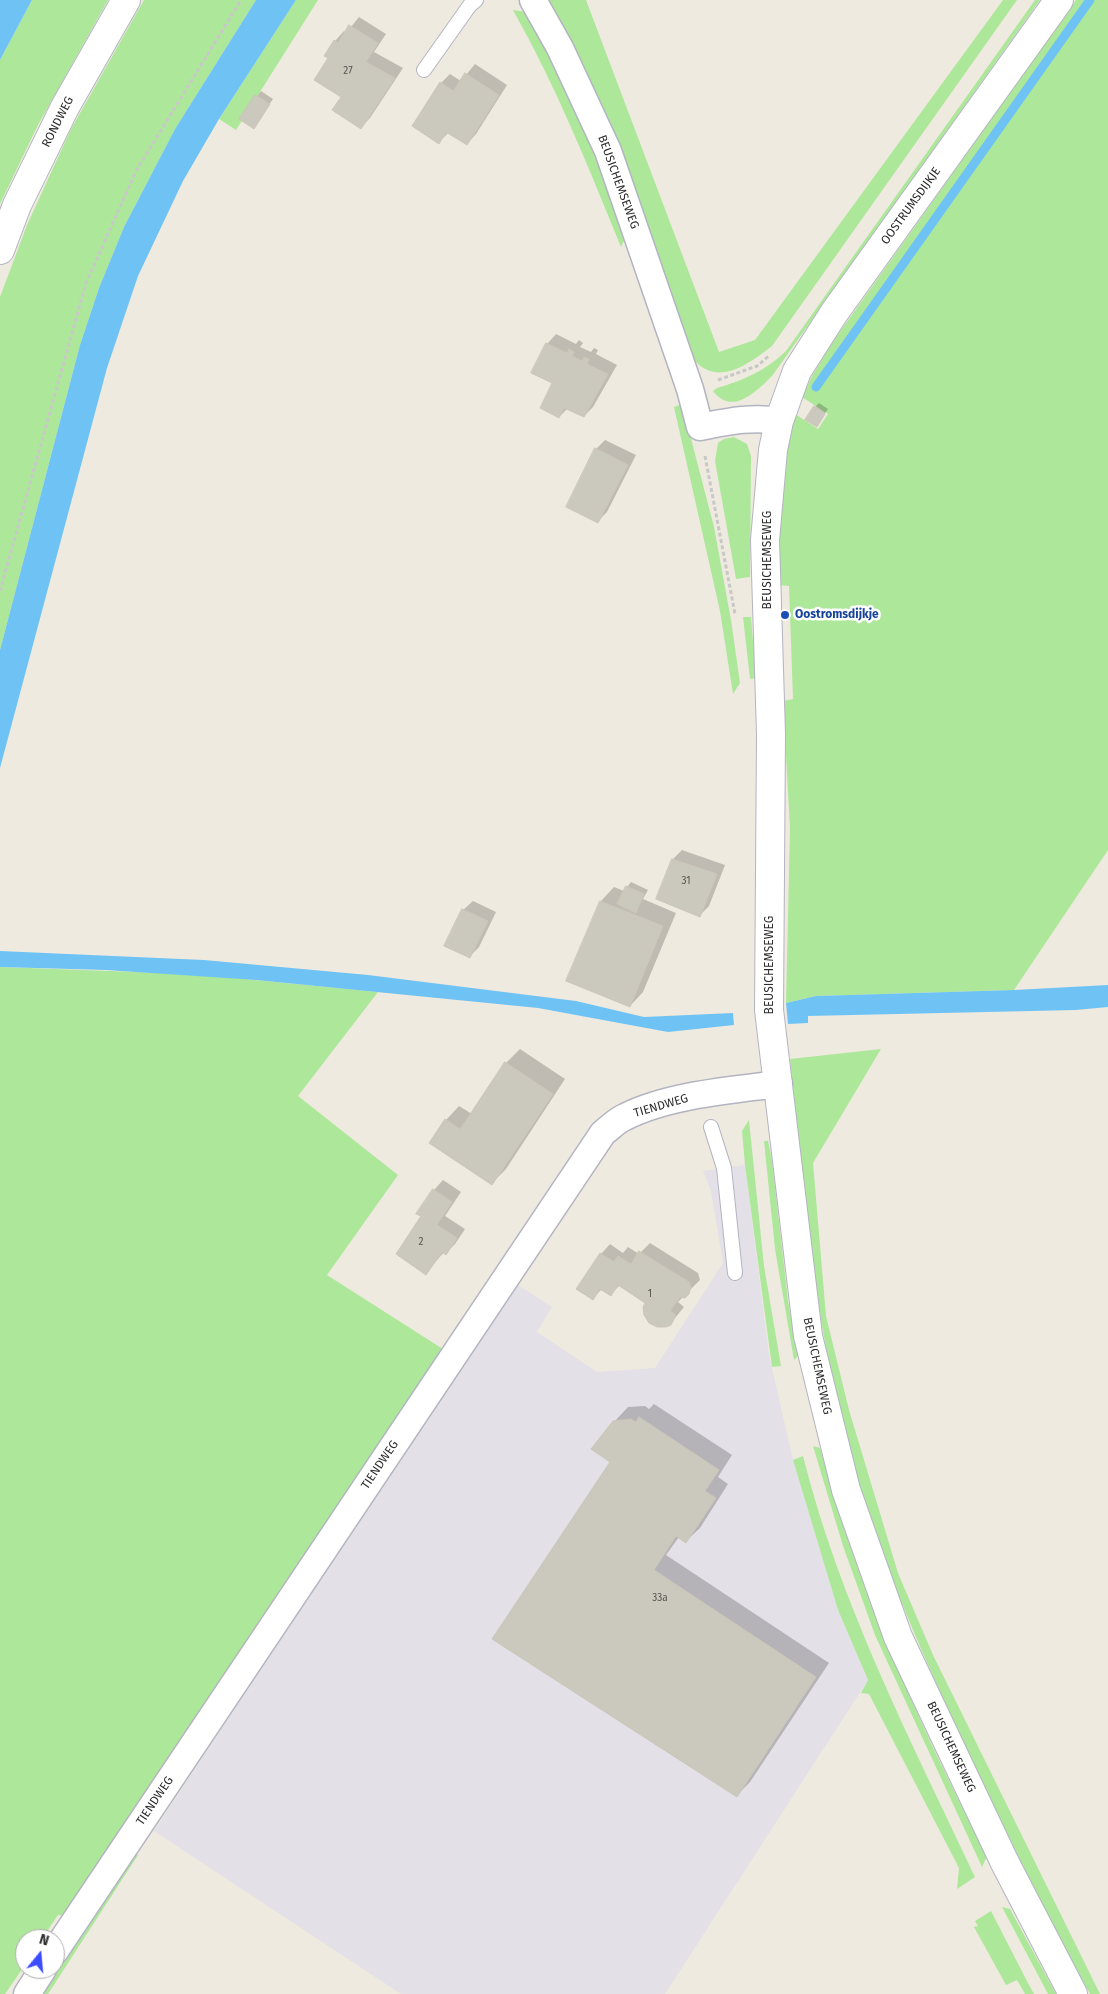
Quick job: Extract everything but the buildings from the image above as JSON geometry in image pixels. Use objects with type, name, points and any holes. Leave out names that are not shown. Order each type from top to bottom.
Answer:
[{"type":"street","name":"RONDWEG","points":[[0,250],[17,205],[65,107],[126,0]]},
{"type":"street","name":"BEUSICHEMSEWEG","points":[[533,0],[560,48],[608,151],[690,389],[700,427],[734,420],[767,419],[779,421],[769,479],[765,540],[771,734],[769,1010],[808,1336],[846,1490],[898,1637],[1005,1863],[1073,1994]]},
{"type":"street","name":"OOSTRUMSDIJKJE","points":[[779,421],[797,371],[815,340],[1059,0]]},
{"type":"street","name":"TIENDWEG","points":[[65,1936],[603,1133],[624,1117],[650,1107],[700,1095],[779,1084]]},
{"type":"street","points":[[26,1994],[36,1979]]},
{"type":"lane","points":[[424,70],[470,5],[476,0]]},
{"type":"lane","points":[[711,1127],[724,1168],[735,1273]]},
{"type":"path","points":[[0,591],[86,283],[136,171],[241,0]]},
{"type":"shaded area","points":[[745,1165],[769,1355],[793,1460],[838,1610],[868,1680],[665,1994],[401,1994],[154,1831],[515,1283],[552,1307],[537,1332],[597,1372],[655,1368],[723,1263],[711,1191],[703,1171]]},
{"type":"green space","points":[[32,0],[108,0],[38,125],[0,204],[0,60]]},
{"type":"green space","points":[[144,0],[256,0],[175,129],[124,227],[99,288],[80,345],[0,650],[0,297],[27,225],[71,129]]},
{"type":"green space","points":[[296,0],[318,0],[236,130],[219,119]]},
{"type":"green space","points":[[546,0],[586,0],[719,352],[755,340],[1003,0],[1017,0],[772,346],[734,370],[714,372],[704,369],[695,361],[629,172]]},
{"type":"green space","points":[[1035,0],[1040,0],[772,376],[759,389],[744,399],[728,401],[720,398],[713,391],[754,374],[786,351]]},
{"type":"green space","points":[[1076,0],[1108,0],[1108,850],[1014,990],[816,996],[786,1003],[790,828],[783,701],[793,699],[789,586],[778,585],[778,565],[780,498],[789,433],[795,414],[818,429],[828,414],[802,397],[812,376],[834,340]]},
{"type":"green space","points":[[513,10],[526,12],[555,66],[581,121],[627,234],[621,247],[584,156],[529,39]]},
{"type":"green space","points":[[682,404],[714,527],[731,620],[740,683],[733,694],[720,611],[674,407]]},
{"type":"green space","points":[[734,437],[747,444],[751,456],[750,577],[736,579],[715,461],[718,443],[724,439]]},
{"type":"green space","points":[[743,617],[751,617],[756,678],[750,679]]},
{"type":"green space","points":[[0,967],[193,974],[378,992],[298,1096],[398,1175],[327,1275],[446,1351],[69,1916],[58,1915],[49,1929],[15,1929],[15,1979],[5,1994],[0,1994]]},
{"type":"green space","points":[[881,1049],[813,1163],[826,1316],[849,1410],[898,1573],[933,1655],[1100,1994],[1090,1994],[1059,1935],[1000,1818],[932,1673],[879,1544],[864,1500],[839,1409],[815,1279],[790,1059]]},
{"type":"green space","points":[[749,1120],[764,1266],[781,1366],[772,1367],[745,1165],[742,1131]]},
{"type":"green space","points":[[764,1141],[768,1141],[772,1160],[788,1301],[798,1356],[794,1360],[775,1249]]},
{"type":"green space","points":[[813,1446],[820,1448],[853,1553],[893,1656],[938,1757],[987,1856],[982,1867],[875,1635],[843,1546]]},
{"type":"green space","points":[[803,1456],[818,1511],[836,1565],[878,1670],[975,1877],[957,1889],[959,1868],[869,1694],[861,1693],[868,1680],[838,1610],[793,1460]]},
{"type":"green space","points":[[132,1852],[138,1855],[65,1968],[65,1952]]},
{"type":"green space","points":[[1002,1907],[1010,1909],[1056,1994],[1048,1994]]},
{"type":"green space","points":[[991,1911],[1034,1994],[1025,1994],[1017,1980],[1006,1985],[974,1927],[978,1926],[975,1921]]},
{"type":"green space","points":[[47,1979],[58,1979],[48,1994],[37,1994]]},
{"type":"water","points":[[0,0],[32,0],[0,60]]},
{"type":"water","points":[[256,0],[296,0],[219,119],[183,181],[138,276],[107,368],[0,768],[0,650],[80,345],[99,288],[124,227],[175,129]]},
{"type":"water","points":[[0,951],[204,960],[368,975],[576,1001],[644,1017],[733,1013],[734,1025],[668,1032],[538,1008],[256,980],[106,970],[0,967]]},
{"type":"water","points":[[1108,985],[1108,1007],[1076,1010],[808,1016],[808,1023],[788,1024],[786,1003],[816,996]]},
{"type":"waterway","points":[[816,387],[1090,0]]},
{"type":"place","name":"Oostromsdijkje","points":[[785,615]]}]
